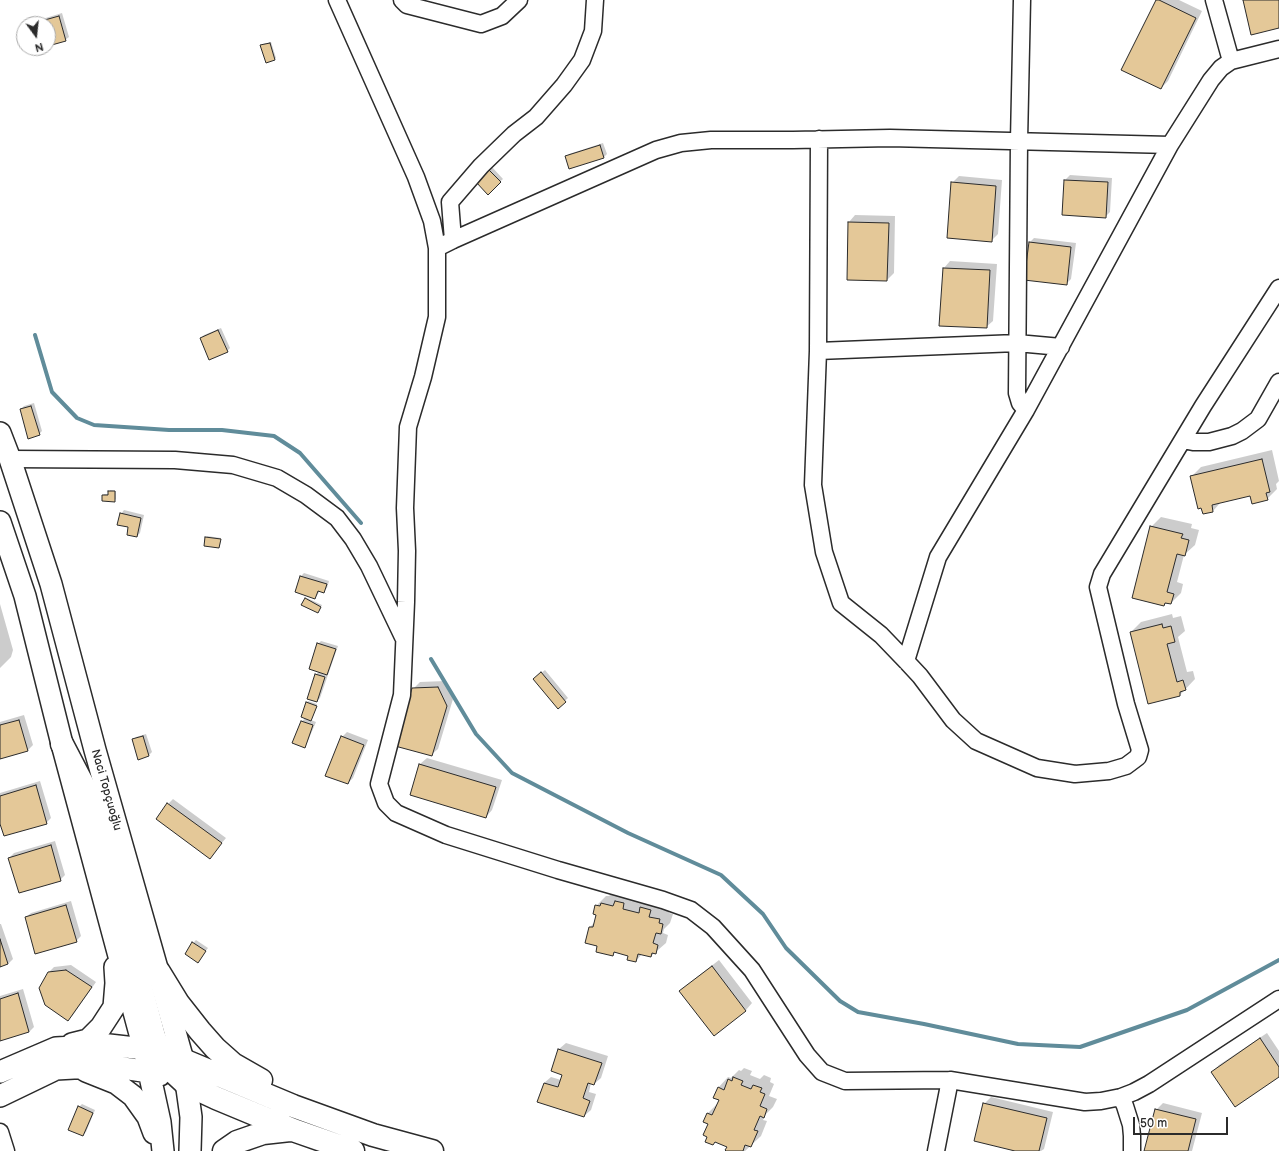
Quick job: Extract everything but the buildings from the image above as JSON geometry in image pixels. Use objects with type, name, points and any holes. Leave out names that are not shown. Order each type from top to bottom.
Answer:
[{"type":"highway","points":[[62,744],[87,792],[102,841],[159,1059],[186,1084],[293,1130],[353,1151]]},
{"type":"highway","points":[[159,972],[178,1003],[215,1048],[233,1064],[264,1082],[293,1106]]},
{"type":"highway","points":[[159,1059],[373,1135],[432,1151]]},
{"type":"highway","points":[[224,1151],[236,1142],[263,1133],[293,1130]]},
{"type":"main road","name":"Naci Topçuoğlu","points":[[0,433],[51,584],[95,750],[159,972],[160,1122],[162,1151]]},
{"type":"main road","name":"Naci Topçuoğlu","points":[[2,529],[25,596],[62,744],[114,936],[159,1059]]},
{"type":"main road","points":[[0,1072],[56,1048],[88,1040],[101,1027],[114,1007],[116,983],[114,936]]},
{"type":"main road","points":[[56,1048],[110,1045],[159,1059]]},
{"type":"main road","points":[[0,1096],[56,1069],[110,1066],[159,1059]]},
{"type":"main road","points":[[56,1069],[87,1071],[116,1083],[133,1096],[148,1117],[162,1151]]},
{"type":"main road","points":[[186,1084],[191,1117],[190,1151]]},
{"type":"street","points":[[337,0],[416,177],[432,221],[437,248],[437,317],[423,377],[408,427],[405,508],[407,551],[402,695],[379,784],[386,803],[396,813],[446,835],[558,870],[663,900],[691,910],[713,927],[752,970],[807,1055],[822,1072],[845,1081],[950,1080],[1085,1102],[1101,1101],[1121,1097],[1149,1084],[1279,999]]},
{"type":"street","points":[[402,0],[407,5],[482,24],[502,16],[519,0]]},
{"type":"street","points":[[453,240],[450,202],[486,161],[514,134],[536,117],[564,85],[582,60],[593,30],[595,0]]},
{"type":"street","points":[[1022,0],[1017,343],[1018,398],[1022,407],[1026,410]]},
{"type":"street","points":[[1214,0],[1231,61]]},
{"type":"street","points":[[906,661],[938,557],[1026,410],[1170,145],[1211,80],[1221,68],[1231,61],[1279,49]]},
{"type":"street","points":[[437,248],[656,150],[680,143],[711,140],[819,140],[890,138],[1170,145]]},
{"type":"street","points":[[819,140],[818,351],[813,485],[824,552],[841,603],[881,635],[920,676],[953,720],[976,741],[1037,768],[1075,774],[1108,771],[1126,766],[1138,757],[1140,750],[1126,704],[1098,587],[1102,574],[1203,406],[1279,288]]},
{"type":"street","points":[[818,351],[1017,343],[1061,347]]},
{"type":"street","points":[[1183,440],[1193,442],[1209,442],[1226,438],[1242,431],[1258,419],[1279,382]]},
{"type":"street","points":[[10,459],[175,460],[233,465],[277,478],[306,495],[336,518],[353,539],[369,566],[404,640]]},
{"type":"street","points":[[936,1151],[950,1080]]},
{"type":"street","points":[[1121,1097],[1131,1125],[1132,1151]]},
{"type":"street","points":[[0,1132],[6,1151]]},
{"type":"waterway","points":[[35,335],[52,392],[77,418],[94,425],[169,430],[222,430],[274,436],[300,453],[361,523]]},
{"type":"waterway","points":[[431,659],[476,734],[512,773],[628,833],[721,875],[763,914],[786,948],[840,1001],[858,1012],[1018,1044],[1080,1047],[1187,1010],[1279,960]]}]
